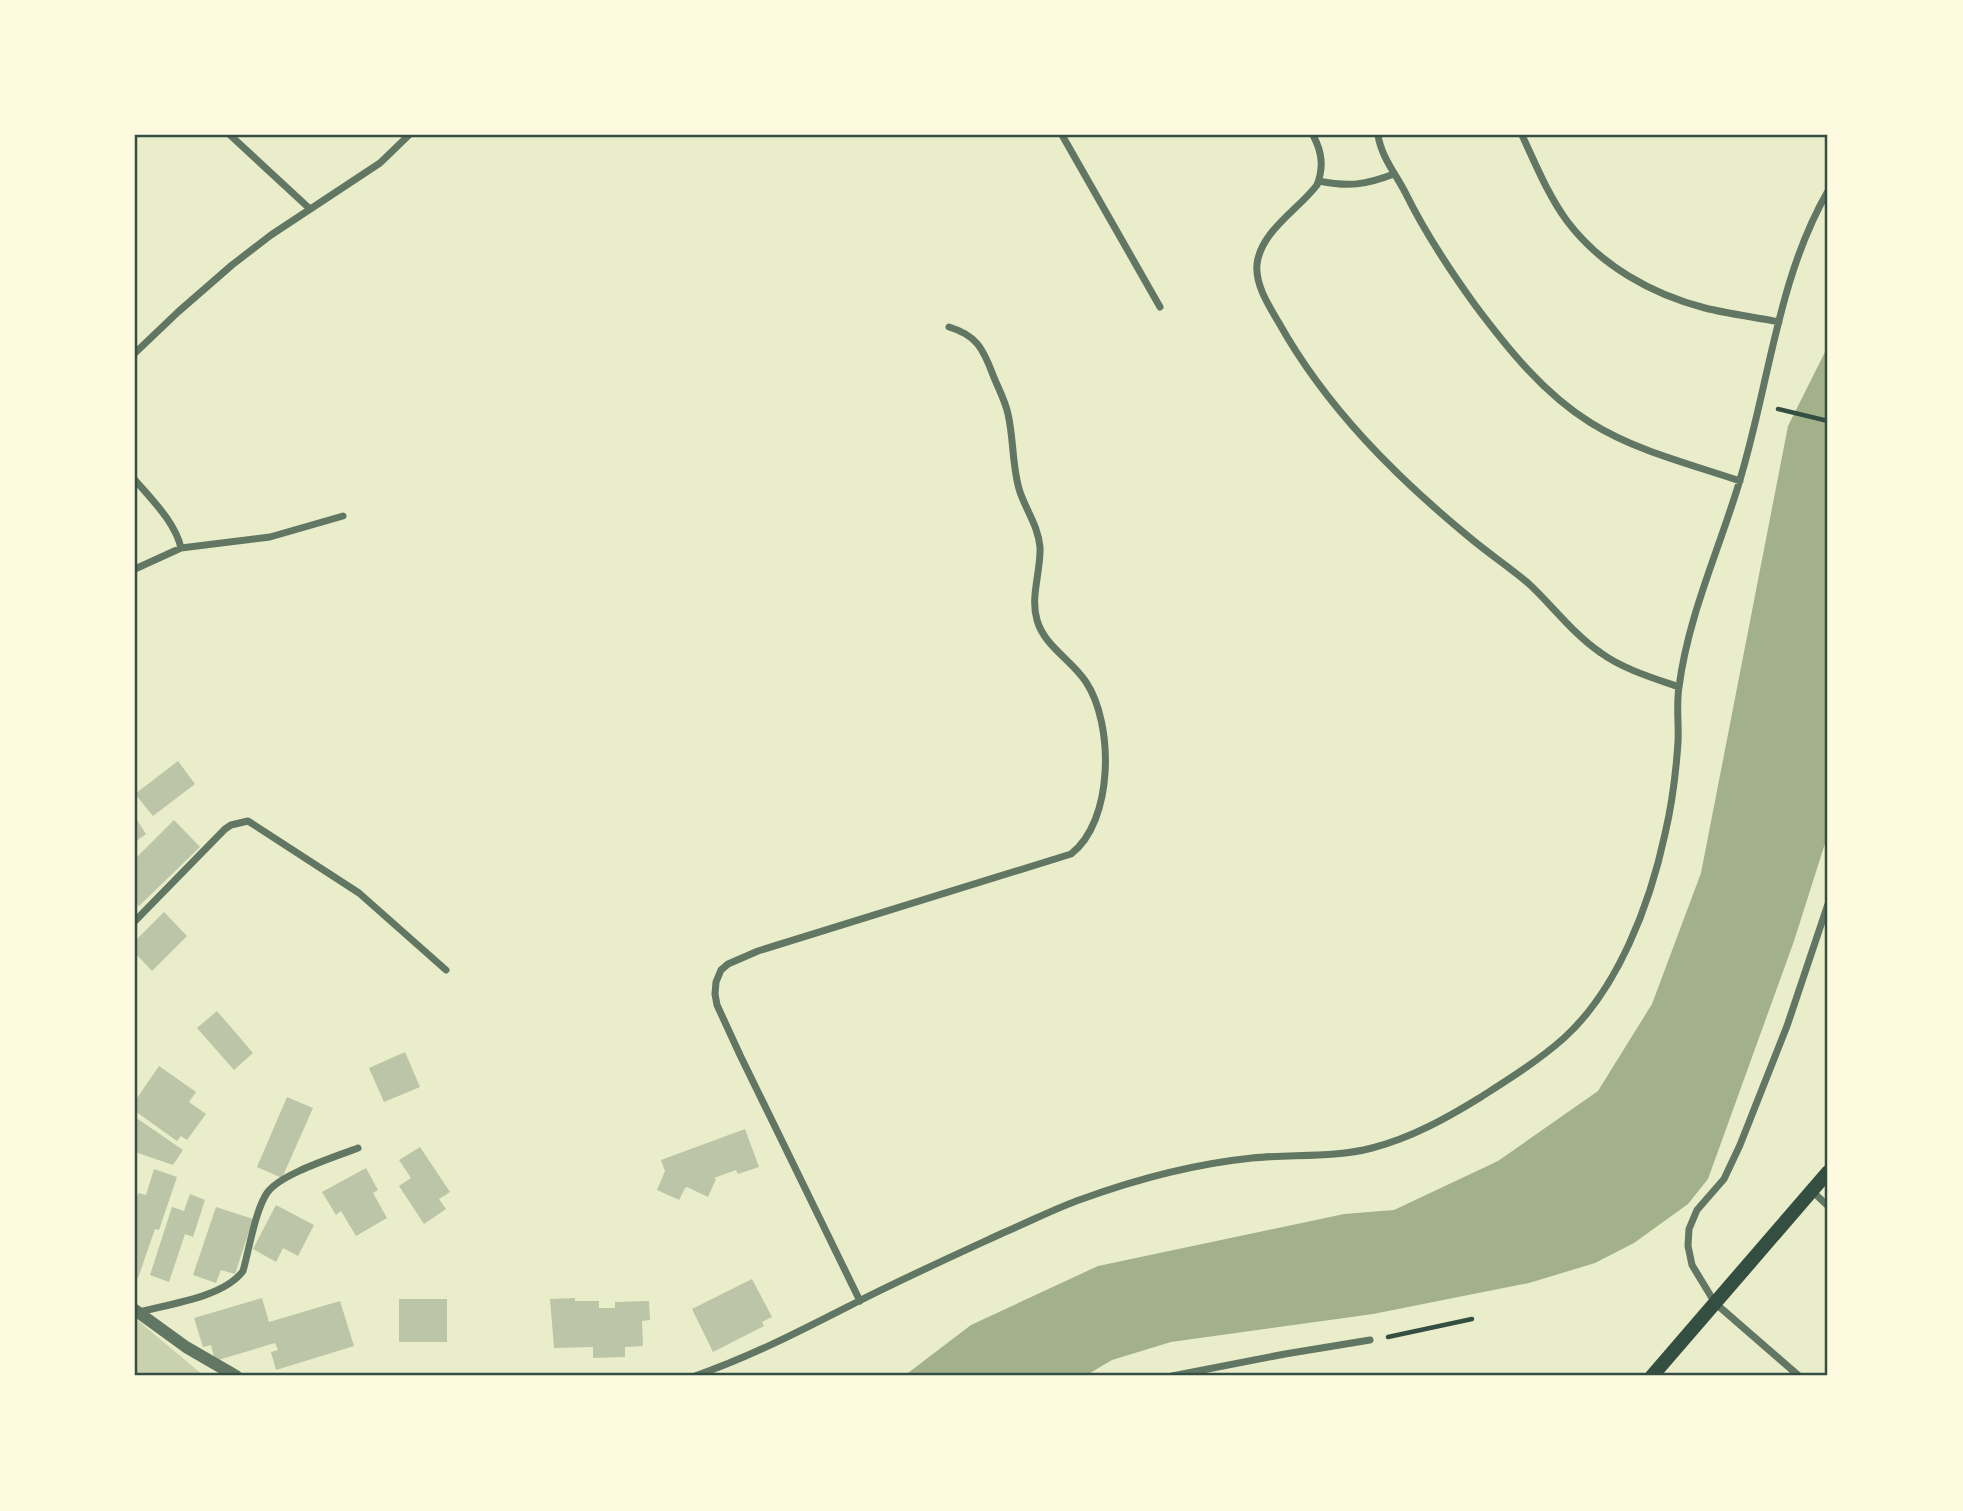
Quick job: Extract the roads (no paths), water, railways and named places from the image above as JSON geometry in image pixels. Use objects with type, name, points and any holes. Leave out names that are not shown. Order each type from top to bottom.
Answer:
[{"type":"main road","points":[[1652,1376],[1828,1172]]},
{"type":"street","points":[[230,135],[310,209]]},
{"type":"street","points":[[135,353],[232,265],[271,235],[380,163],[409,135]]},
{"type":"street","points":[[1062,135],[1160,307]]},
{"type":"street","points":[[1313,135],[1321,155],[1322,170],[1319,181],[1311,193],[1269,236],[1257,265],[1259,282],[1269,305],[1314,381],[1341,414],[1399,474],[1468,536],[1529,584],[1601,653],[1652,678],[1679,687]]},
{"type":"street","points":[[1378,135],[1385,157],[1432,244],[1486,320],[1527,369],[1567,407],[1613,436],[1740,481]]},
{"type":"street","points":[[1522,135],[1565,218],[1583,240],[1611,266],[1678,299],[1706,308],[1780,322]]},
{"type":"street","points":[[1319,181],[1338,185],[1360,185],[1394,174]]},
{"type":"street","points":[[695,1376],[783,1340],[965,1250],[1068,1205],[1144,1178],[1231,1160],[1371,1149],[1404,1138],[1467,1105],[1540,1058],[1565,1037],[1583,1018],[1614,974],[1638,922],[1665,836],[1672,797],[1678,737],[1679,687],[1685,654],[1740,481],[1790,281],[1810,227],[1828,191]]},
{"type":"street","points":[[860,1301],[717,1005],[716,982],[721,970],[728,964],[758,951],[1071,854],[1087,838],[1101,799],[1107,770],[1099,709],[1092,691],[1084,678],[1045,638],[1036,620],[1034,607],[1040,559],[1039,536],[1020,492],[1004,398],[977,341],[964,331],[949,327]]},
{"type":"street","points":[[135,480],[169,522],[181,548]]},
{"type":"street","points":[[135,569],[181,548],[270,537],[343,516]]},
{"type":"street","points":[[135,921],[225,829],[247,821],[359,893],[446,970]]},
{"type":"street","points":[[1799,1376],[1715,1303],[1692,1265],[1688,1246],[1689,1229],[1697,1210],[1724,1179],[1740,1144],[1787,1026],[1828,904]]},
{"type":"street","points":[[137,1311],[210,1293],[230,1285],[243,1271],[262,1203],[273,1186],[358,1148]]},
{"type":"street","points":[[1812,1191],[1828,1206]]},
{"type":"street","points":[[137,1311],[186,1347],[236,1376]]},
{"type":"street","points":[[1172,1376],[1370,1340]]}]
